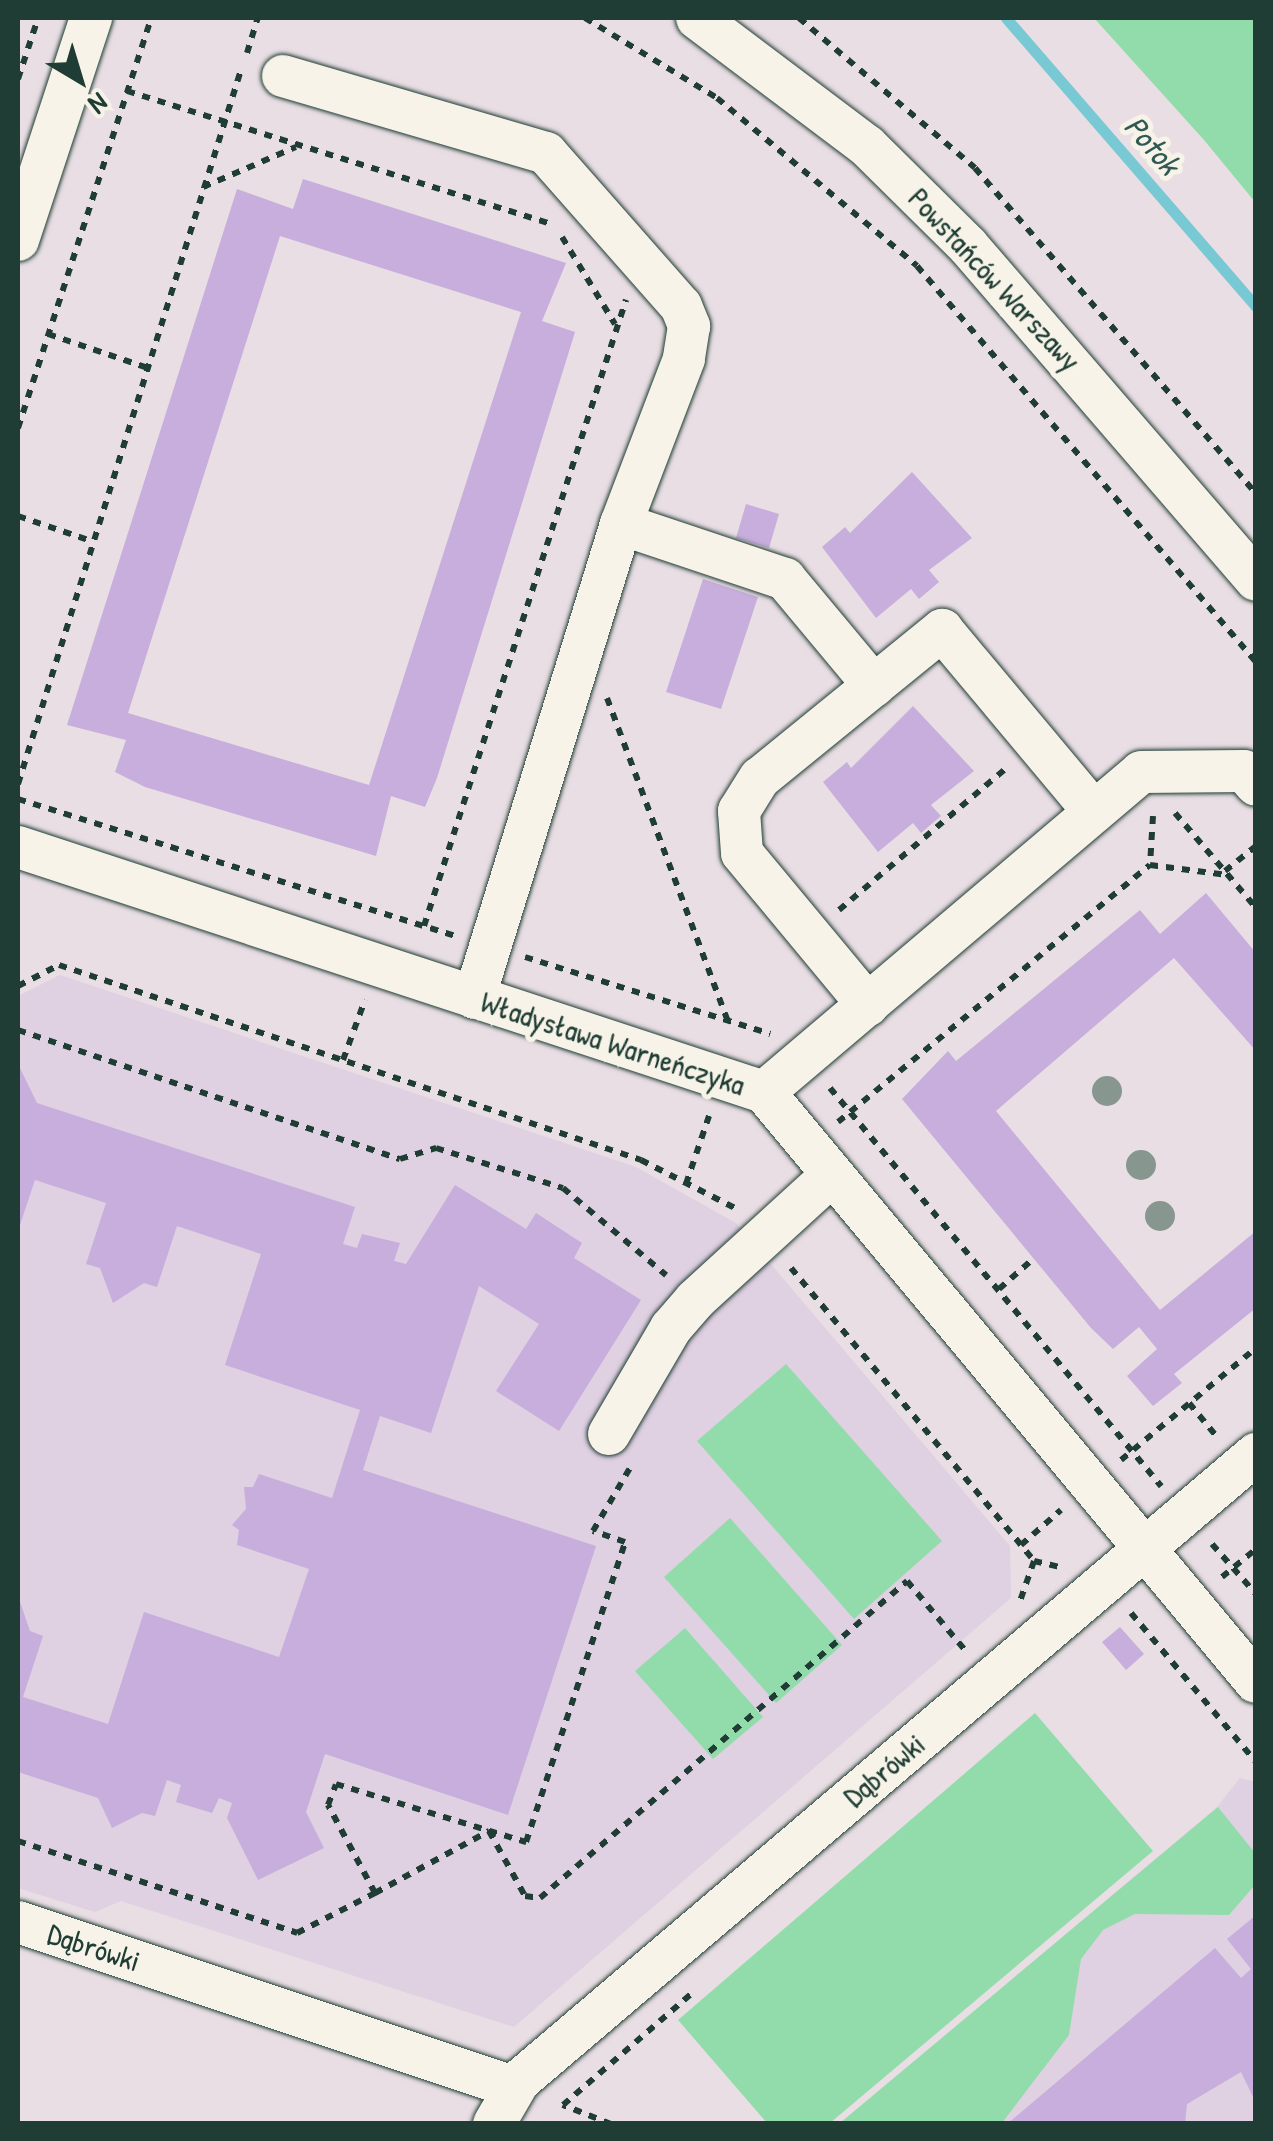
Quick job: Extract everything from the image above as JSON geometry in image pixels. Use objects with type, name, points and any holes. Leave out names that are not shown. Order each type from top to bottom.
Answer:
[{"type":"street","points":[[18,240],[91,18]]},
{"type":"street","name":"Powstańców Warszawy","points":[[696,18],[868,146],[968,246],[1256,580]]},
{"type":"street","points":[[284,76],[546,154],[681,306],[688,326],[684,359],[621,524],[474,998]]},
{"type":"street","points":[[621,524],[785,580],[874,686]]},
{"type":"street","points":[[868,1005],[742,853],[739,811],[760,778],[942,630],[1094,812]]},
{"type":"street","points":[[764,1092],[1094,812],[1148,780],[1244,771],[1256,784]]},
{"type":"street","name":"Władysława Warneńczyka","points":[[18,846],[764,1092],[1142,1550],[1256,1682]]},
{"type":"street","points":[[625,1442],[671,1328],[758,1216],[820,1162]]},
{"type":"street","name":"Dąbrówki","points":[[18,1922],[504,2105],[1256,1454]]},
{"type":"path","points":[[18,78],[38,18]]},
{"type":"path","points":[[18,428],[151,18]]},
{"type":"path","points":[[18,784],[258,18]]},
{"type":"path","points":[[585,18],[717,98],[916,266],[1256,662]]},
{"type":"path","points":[[799,18],[975,168],[1256,494]]},
{"type":"path","points":[[127,90],[223,124],[554,224],[634,253],[616,325],[424,926]]},
{"type":"path","points":[[204,188],[298,146]]},
{"type":"path","points":[[554,224],[616,325]]},
{"type":"path","points":[[48,334],[148,368]]},
{"type":"path","points":[[18,516],[91,541]]},
{"type":"path","points":[[579,662],[620,719],[728,1021]]},
{"type":"path","points":[[810,935],[1036,743]]},
{"type":"path","points":[[1148,780],[1150,866]]},
{"type":"path","points":[[1148,780],[1256,908]]},
{"type":"path","points":[[18,799],[786,1039],[1163,1489]]},
{"type":"path","points":[[820,1162],[850,1112],[1150,866],[1227,874],[1256,846]]},
{"type":"path","points":[[18,986],[59,965],[642,1160],[758,1216],[1034,1560],[1020,1601],[1006,1614]]},
{"type":"path","points":[[18,1030],[400,1159],[436,1148],[563,1188],[695,1300]]},
{"type":"path","points":[[999,1289],[1034,1259]]},
{"type":"path","points":[[1105,1473],[1256,1348]]},
{"type":"path","points":[[376,1893],[328,1805],[336,1784],[526,1842],[626,1542],[593,1531],[625,1442]]},
{"type":"path","points":[[1021,1545],[1076,1498]]},
{"type":"path","points":[[1203,1534],[1256,1594]]},
{"type":"path","points":[[1207,1590],[1256,1549]]},
{"type":"path","points":[[489,1831],[524,1896],[540,1898],[906,1581],[967,1651]]},
{"type":"path","points":[[1118,1601],[1256,1762]]},
{"type":"path","points":[[952,1664],[980,1639]]},
{"type":"path","points":[[18,1840],[297,1932],[489,1831]]},
{"type":"shaded area","points":[[60,975],[636,1167],[736,1223],[1010,1546],[1011,1598],[514,2027],[121,1901],[95,1912],[18,1888],[18,996]]},
{"type":"shaded area","points":[[1240,1778],[1255,1782],[1255,2123],[840,2124],[1217,1807]]},
{"type":"green space","points":[[1094,18],[1255,18],[1255,202],[1204,140]]},
{"type":"green space","points":[[786,1364],[942,1541],[854,1619],[697,1441]]},
{"type":"green space","points":[[730,1518],[842,1645],[776,1703],[664,1577]]},
{"type":"green space","points":[[685,1628],[763,1717],[713,1759],[635,1671]]},
{"type":"green space","points":[[1035,1713],[1153,1851],[830,2123],[767,2123],[678,2020]]},
{"type":"green space","points":[[1218,1807],[1255,1853],[1255,1885],[1229,1915],[1135,1914],[1103,1930],[1081,1959],[1069,2035],[1002,2123],[840,2123]]},
{"type":"building","points":[[303,179],[566,263],[542,321],[575,332],[437,778],[425,807],[391,796],[376,856],[145,787],[115,772],[126,740],[67,725],[237,189],[293,209]],"holes":[[[280,236],[521,312],[369,785],[128,713]]]},
{"type":"building","points":[[912,472],[972,538],[929,570],[939,582],[919,599],[911,589],[876,618],[822,547],[845,527],[850,533]]},
{"type":"building","points":[[746,504],[779,514],[769,548],[736,538]]},
{"type":"building","points":[[703,579],[758,597],[721,709],[666,692]]},
{"type":"building","points":[[913,706],[974,771],[931,805],[941,816],[921,833],[913,823],[878,852],[823,782],[847,762],[851,768]]},
{"type":"building","points":[[1206,893],[1256,953],[1256,1051],[1174,958],[996,1111],[1160,1310],[1256,1231],[1256,1308],[1174,1374],[1182,1383],[1153,1406],[1127,1376],[1157,1349],[1139,1327],[1113,1349],[1091,1328],[902,1099],[948,1051],[956,1061],[1140,910],[1160,934]]},
{"type":"building","points":[[18,1064],[37,1103],[355,1207],[343,1244],[357,1248],[362,1234],[400,1243],[394,1261],[406,1264],[455,1185],[526,1229],[536,1213],[582,1243],[574,1258],[641,1300],[559,1431],[496,1391],[539,1324],[479,1286],[431,1433],[380,1416],[363,1470],[596,1546],[508,1815],[325,1754],[306,1812],[324,1848],[258,1880],[227,1818],[232,1803],[219,1798],[212,1813],[176,1802],[181,1785],[167,1780],[155,1816],[142,1813],[112,1828],[98,1798],[18,1772],[18,1596],[30,1631],[43,1636],[23,1697],[108,1724],[144,1612],[279,1657],[309,1569],[237,1545],[239,1530],[232,1525],[246,1509],[244,1487],[253,1487],[259,1474],[332,1498],[360,1410],[225,1365],[261,1254],[177,1226],[157,1287],[144,1283],[113,1303],[100,1268],[86,1264],[106,1203],[35,1180],[18,1231]]},
{"type":"building","points":[[1120,1627],[1144,1654],[1126,1670],[1102,1642]]},
{"type":"building","points":[[1256,1915],[1256,2103],[1241,2072],[1187,2104],[1185,2124],[1007,2124],[1215,1948],[1241,1978],[1251,1969],[1227,1939]]},
{"type":"waterway","name":"Potok","points":[[1006,18],[1256,307]]}]
